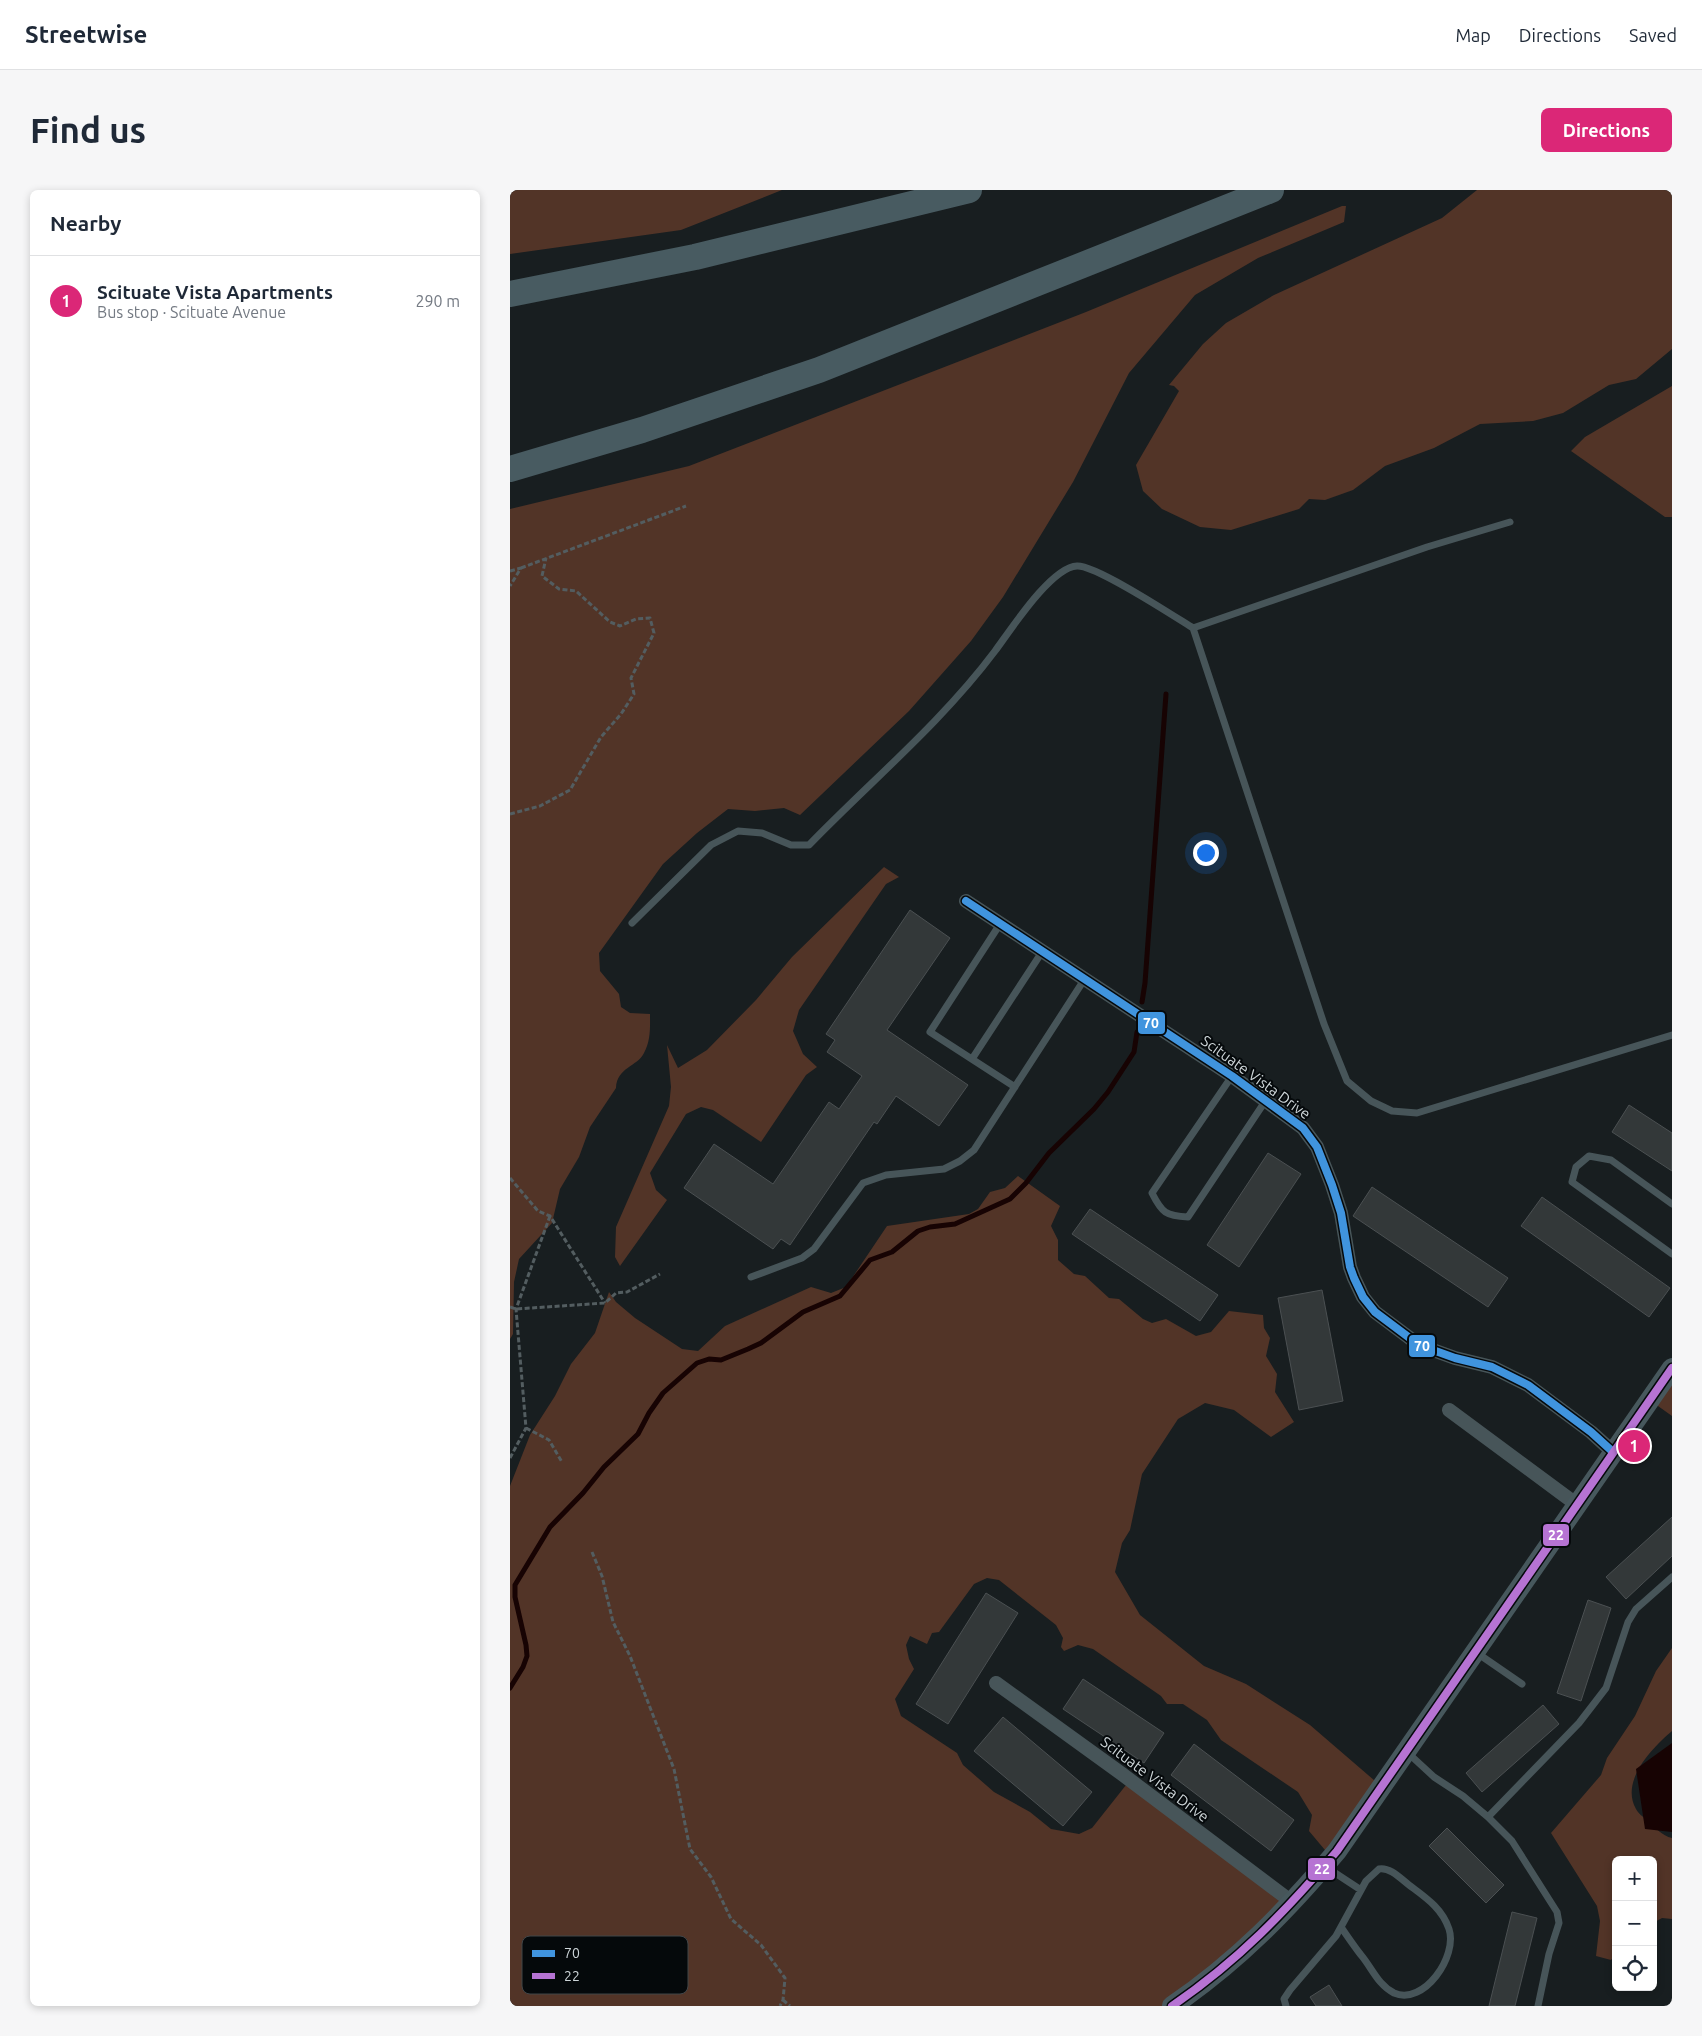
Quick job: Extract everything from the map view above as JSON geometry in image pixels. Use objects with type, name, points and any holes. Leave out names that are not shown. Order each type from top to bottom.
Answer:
[{"type":"highway","points":[[510,294],[695,257],[969,190]]},
{"type":"highway","points":[[510,469],[659,425],[819,370],[1271,190]]},
{"type":"main road","points":[[1172,2006],[1208,1980],[1249,1946],[1292,1902],[1337,1851],[1672,1368]]},
{"type":"street","name":"Scituate Vista Drive","points":[[966,901],[1232,1076],[1303,1128],[1317,1146],[1332,1185],[1341,1213],[1350,1267],[1354,1278],[1363,1296],[1376,1312],[1419,1345],[1456,1358],[1492,1367],[1528,1385],[1613,1452]]},
{"type":"street","points":[[1449,1410],[1576,1504]]},
{"type":"street","name":"Scituate Vista Drive","points":[[996,1683],[1122,1774],[1292,1902]]},
{"type":"lane","points":[[1193,628],[1427,547],[1510,522]]},
{"type":"lane","points":[[632,923],[711,845],[738,831],[762,833],[791,845],[809,845],[854,798],[916,741],[976,677],[1038,593],[1061,570],[1077,566],[1100,573],[1193,628],[1324,1024],[1347,1080],[1371,1101],[1392,1111],[1417,1113],[1672,1036]]},
{"type":"lane","points":[[1000,924],[930,1032],[1015,1087]]},
{"type":"lane","points":[[972,1058],[1042,952]]},
{"type":"lane","points":[[751,1277],[802,1258],[814,1249],[863,1183],[886,1176],[944,1169],[960,1161],[974,1150],[1084,980]]},
{"type":"lane","points":[[1232,1076],[1152,1193],[1159,1208],[1170,1216],[1188,1217],[1266,1100]]},
{"type":"lane","points":[[1672,1204],[1611,1160],[1589,1156],[1576,1167],[1572,1182],[1672,1254]]},
{"type":"lane","points":[[1488,1817],[1507,1795],[1574,1728],[1606,1688],[1628,1622],[1636,1609],[1672,1577]]},
{"type":"lane","points":[[1474,1652],[1522,1684]]},
{"type":"lane","points":[[1406,1752],[1434,1777],[1463,1796],[1512,1841],[1557,1912],[1559,1923],[1549,1954],[1538,2006]]},
{"type":"lane","points":[[1324,1866],[1361,1890]]},
{"type":"lane","points":[[1286,2006],[1284,1999],[1336,1936],[1361,1890],[1374,1873],[1384,1868],[1434,1904],[1445,1920],[1451,1939],[1451,1947],[1444,1964],[1436,1976],[1420,1991],[1402,1995],[1393,1992],[1380,1983],[1341,1927]]},
{"type":"path","points":[[510,571],[686,506]]},
{"type":"path","points":[[510,814],[540,806],[570,790],[602,737],[621,714],[634,694],[631,678],[654,633],[650,618],[636,619],[620,626],[610,622],[576,591],[559,589],[542,576],[546,558]]},
{"type":"path","points":[[510,586],[521,568]]},
{"type":"path","points":[[510,1178],[538,1211],[550,1216],[605,1303]]},
{"type":"path","points":[[510,1458],[526,1428],[516,1309],[550,1216]]},
{"type":"path","points":[[510,1307],[516,1309],[605,1303],[616,1293],[627,1292],[660,1274]]},
{"type":"path","points":[[526,1428],[549,1440],[562,1462]]},
{"type":"path","points":[[592,1552],[602,1576],[613,1622],[630,1656],[674,1769],[690,1849],[711,1877],[731,1919],[761,1945],[784,1978],[784,2000],[780,2006]]},
{"type":"path","points":[[784,2000],[790,2006]]},
{"type":"shaded area","points":[[510,190],[782,190],[681,230],[510,254]]},
{"type":"shaded area","points":[[1477,190],[1672,190],[1672,349],[1636,379],[1609,385],[1563,413],[1533,421],[1480,424],[1434,448],[1385,466],[1353,490],[1325,500],[1309,499],[1299,509],[1231,530],[1200,527],[1162,509],[1143,491],[1136,465],[1179,391],[1174,386],[1169,385],[1203,344],[1226,323],[1274,295],[1442,218]]},
{"type":"shaded area","points":[[1342,206],[1346,206],[1344,222],[1258,258],[1195,295],[1129,373],[1073,482],[1003,597],[971,641],[909,711],[800,815],[784,808],[755,811],[728,809],[697,833],[663,864],[599,953],[600,971],[619,994],[621,1007],[630,1013],[650,1014],[648,1043],[641,1058],[623,1071],[617,1081],[616,1088],[590,1127],[579,1157],[560,1189],[552,1223],[519,1259],[514,1282],[513,1334],[510,1339],[510,509],[689,466],[1086,312]]},
{"type":"shaded area","points":[[1672,386],[1672,517],[1665,517],[1571,451],[1585,437]]},
{"type":"shaded area","points":[[884,867],[899,877],[886,884],[799,1010],[793,1031],[803,1054],[817,1067],[806,1075],[761,1142],[713,1110],[701,1107],[686,1114],[650,1173],[656,1190],[667,1200],[620,1266],[615,1257],[616,1227],[669,1106],[671,1087],[667,1045],[678,1068],[707,1050],[756,1000],[792,957]]},
{"type":"shaded area","points":[[1018,1176],[1060,1206],[1051,1226],[1058,1240],[1058,1260],[1074,1274],[1085,1276],[1109,1298],[1119,1299],[1143,1319],[1152,1323],[1166,1319],[1196,1336],[1211,1332],[1229,1311],[1263,1315],[1264,1328],[1270,1338],[1266,1356],[1277,1374],[1275,1392],[1294,1422],[1271,1437],[1234,1410],[1205,1403],[1178,1419],[1142,1474],[1130,1530],[1122,1543],[1115,1572],[1140,1615],[1204,1666],[1246,1684],[1310,1725],[1382,1787],[1330,1856],[1309,1831],[1312,1815],[1298,1792],[1221,1740],[1207,1720],[1183,1704],[1167,1704],[1161,1696],[1093,1649],[1078,1645],[1064,1651],[1061,1647],[1063,1638],[1056,1625],[999,1580],[987,1578],[974,1584],[939,1632],[932,1633],[927,1644],[910,1636],[906,1645],[909,1659],[914,1669],[895,1699],[901,1716],[957,1753],[963,1765],[994,1792],[1030,1812],[1051,1829],[1079,1834],[1092,1828],[1130,1780],[1292,1903],[1175,2006],[510,2006],[510,1486],[530,1435],[555,1396],[571,1364],[595,1333],[609,1292],[616,1302],[635,1318],[682,1349],[698,1351],[725,1326],[811,1287],[831,1293],[846,1287],[887,1226],[969,1214],[978,1209],[990,1192],[1005,1188]]},
{"type":"shaded area","points":[[1672,1370],[1672,1416],[1651,1401]]},
{"type":"shaded area","points":[[1672,1648],[1672,1731],[1656,1746],[1640,1766],[1632,1787],[1632,1798],[1638,1812],[1662,1833],[1672,1838],[1672,1919],[1662,1918],[1657,1921],[1657,1856],[1612,1856],[1611,1960],[1596,1956],[1600,1921],[1597,1906],[1551,1833],[1601,1775],[1607,1758],[1635,1716],[1656,1671]]},
{"type":"shaded area","points":[[1672,1743],[1672,1832],[1645,1829],[1636,1769]]},
{"type":"building","points":[[910,910],[950,938],[887,1030],[968,1085],[939,1126],[896,1096],[877,1124],[874,1122],[790,1245],[781,1239],[773,1249],[684,1188],[714,1144],[773,1184],[829,1102],[839,1109],[862,1076],[827,1052],[835,1040],[826,1034]]},
{"type":"building","points":[[1629,1105],[1672,1133],[1672,1171],[1612,1132]]},
{"type":"building","points":[[1268,1153],[1301,1174],[1239,1267],[1207,1245]]},
{"type":"building","points":[[1372,1187],[1508,1278],[1488,1307],[1353,1216]]},
{"type":"building","points":[[1542,1197],[1670,1288],[1649,1317],[1521,1226]]},
{"type":"building","points":[[1090,1209],[1218,1295],[1200,1321],[1072,1234]]},
{"type":"building","points":[[1322,1290],[1343,1401],[1299,1410],[1278,1298]]},
{"type":"building","points":[[1672,1517],[1672,1556],[1626,1599],[1606,1577]]},
{"type":"building","points":[[986,1593],[1018,1613],[948,1724],[916,1704]]},
{"type":"building","points":[[1588,1600],[1611,1608],[1581,1701],[1557,1693]]},
{"type":"building","points":[[1083,1679],[1164,1733],[1144,1763],[1063,1709]]},
{"type":"building","points":[[1543,1705],[1559,1724],[1482,1792],[1466,1773]]},
{"type":"building","points":[[1003,1717],[1092,1792],[1063,1826],[974,1751]]},
{"type":"building","points":[[1194,1744],[1294,1820],[1271,1851],[1171,1775]]},
{"type":"building","points":[[1447,1828],[1504,1885],[1486,1903],[1429,1846]]},
{"type":"building","points":[[1512,1912],[1537,1918],[1515,2006],[1489,2006]]},
{"type":"building","points":[[1329,1985],[1342,2006],[1316,2006],[1310,1997]]},
{"type":"waterway","points":[[1142,1002],[1145,983],[1166,694]]},
{"type":"waterway","points":[[510,1688],[523,1667],[527,1656],[515,1597],[515,1585],[550,1527],[583,1493],[604,1467],[638,1434],[649,1413],[663,1393],[697,1363],[709,1359],[721,1360],[761,1343],[803,1312],[840,1296],[870,1260],[892,1252],[918,1231],[930,1227],[955,1224],[1010,1199],[1026,1183],[1049,1153],[1094,1109],[1108,1092],[1134,1052],[1137,1032]]},
{"type":"transit line","name":"70","points":[[966,901],[1232,1076],[1303,1128],[1317,1147],[1332,1185],[1341,1213],[1350,1267],[1354,1278],[1363,1297],[1375,1312],[1419,1345],[1455,1358],[1492,1367],[1528,1385],[1591,1432],[1613,1452]]},
{"type":"transit line","name":"22","points":[[1172,2006],[1240,1953],[1280,1915],[1337,1851],[1672,1368]]},
{"type":"place","name":"Scituate Vista Apartments","points":[[1634,1446]]}]
